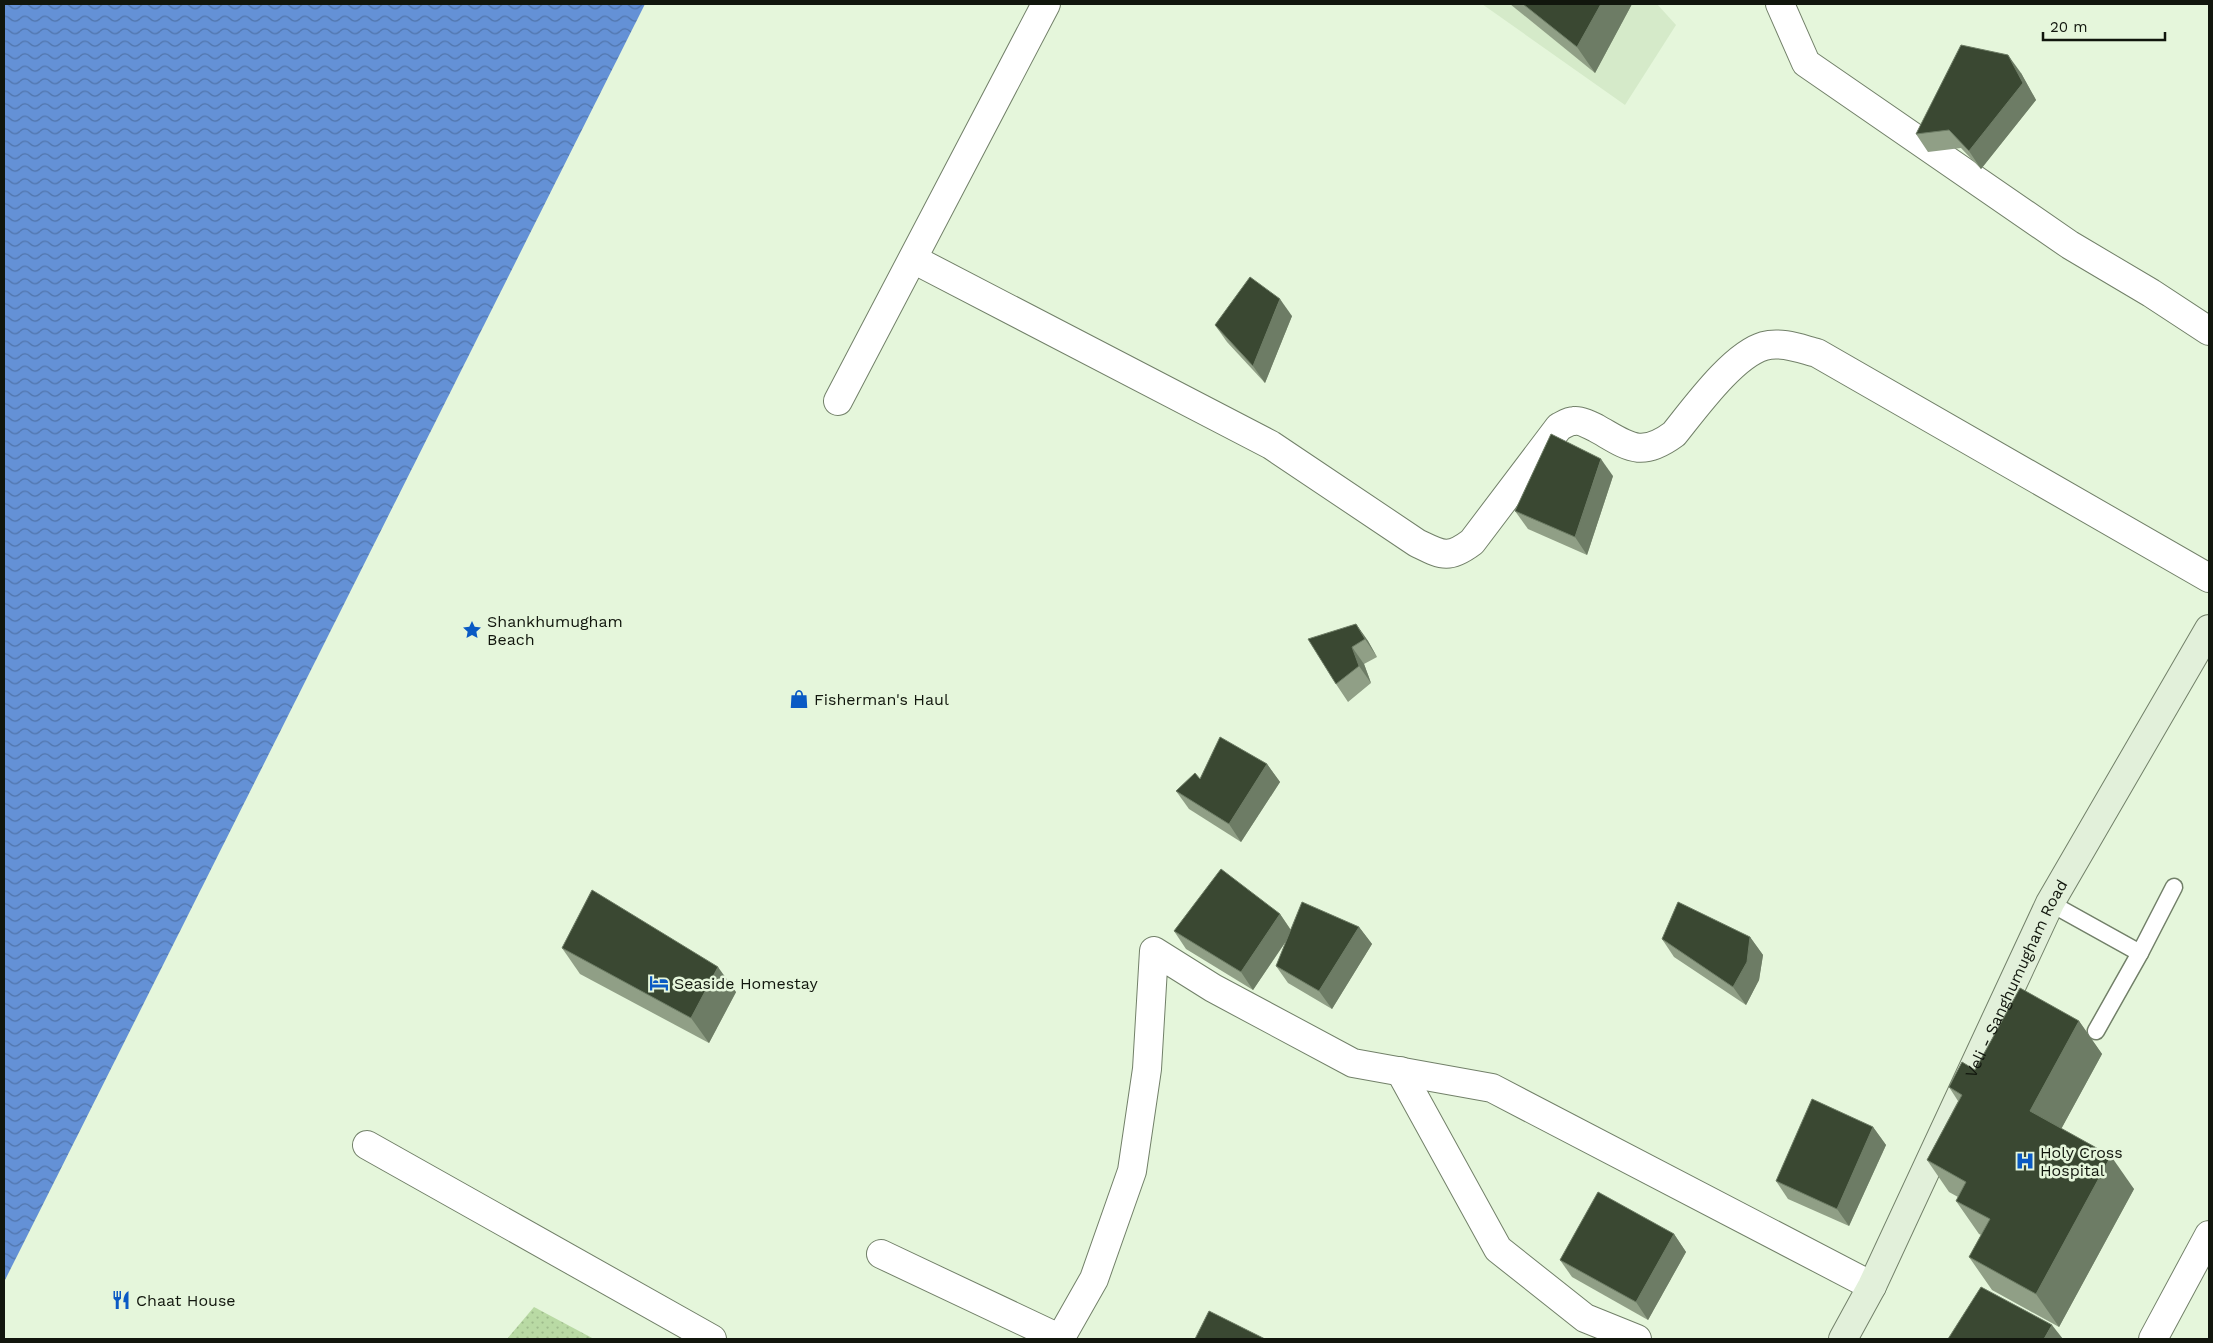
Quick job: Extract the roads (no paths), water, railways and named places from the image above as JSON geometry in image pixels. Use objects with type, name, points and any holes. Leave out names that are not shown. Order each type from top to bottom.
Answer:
[{"type":"main road","name":"Veli - Sanghumugham Road","points":[[1843,1339],[1872,1286],[2050,902],[2209,629]]},
{"type":"street","points":[[838,401],[1046,4]]},
{"type":"street","points":[[1780,4],[1806,63],[2070,245],[2152,293],[2209,331]]},
{"type":"street","points":[[913,259],[1271,445],[1417,543],[1441,554],[1457,553],[1472,542],[1559,427],[1574,421],[1590,425],[1629,447],[1647,449],[1662,443],[1674,434],[1742,356],[1765,346],[1787,346],[1817,353],[2209,578]]},
{"type":"street","points":[[881,1254],[1061,1339],[1094,1279],[1132,1171],[1147,1069],[1154,951],[1213,988],[1353,1063],[1492,1088],[1872,1286]]},
{"type":"street","points":[[1400,1071],[1498,1249],[1585,1318],[1636,1339]]},
{"type":"street","points":[[367,1145],[712,1339]]},
{"type":"street","points":[[2153,1339],[2209,1235]]},
{"type":"lane","points":[[2096,1031],[2140,953],[2174,887]]},
{"type":"lane","points":[[2050,902],[2140,953]]},
{"type":"water","points":[[4,4],[645,4],[4,1282]]},
{"type":"place","name":"Shankhumugham Beach","points":[[472,630]]},
{"type":"place","name":"Fisherman's Haul","points":[[799,699]]},
{"type":"place","name":"Seaside Homestay","points":[[659,983]]},
{"type":"place","name":"Holy Cross Hospital","points":[[2025,1161]]},
{"type":"place","name":"Chaat House","points":[[121,1300]]}]
